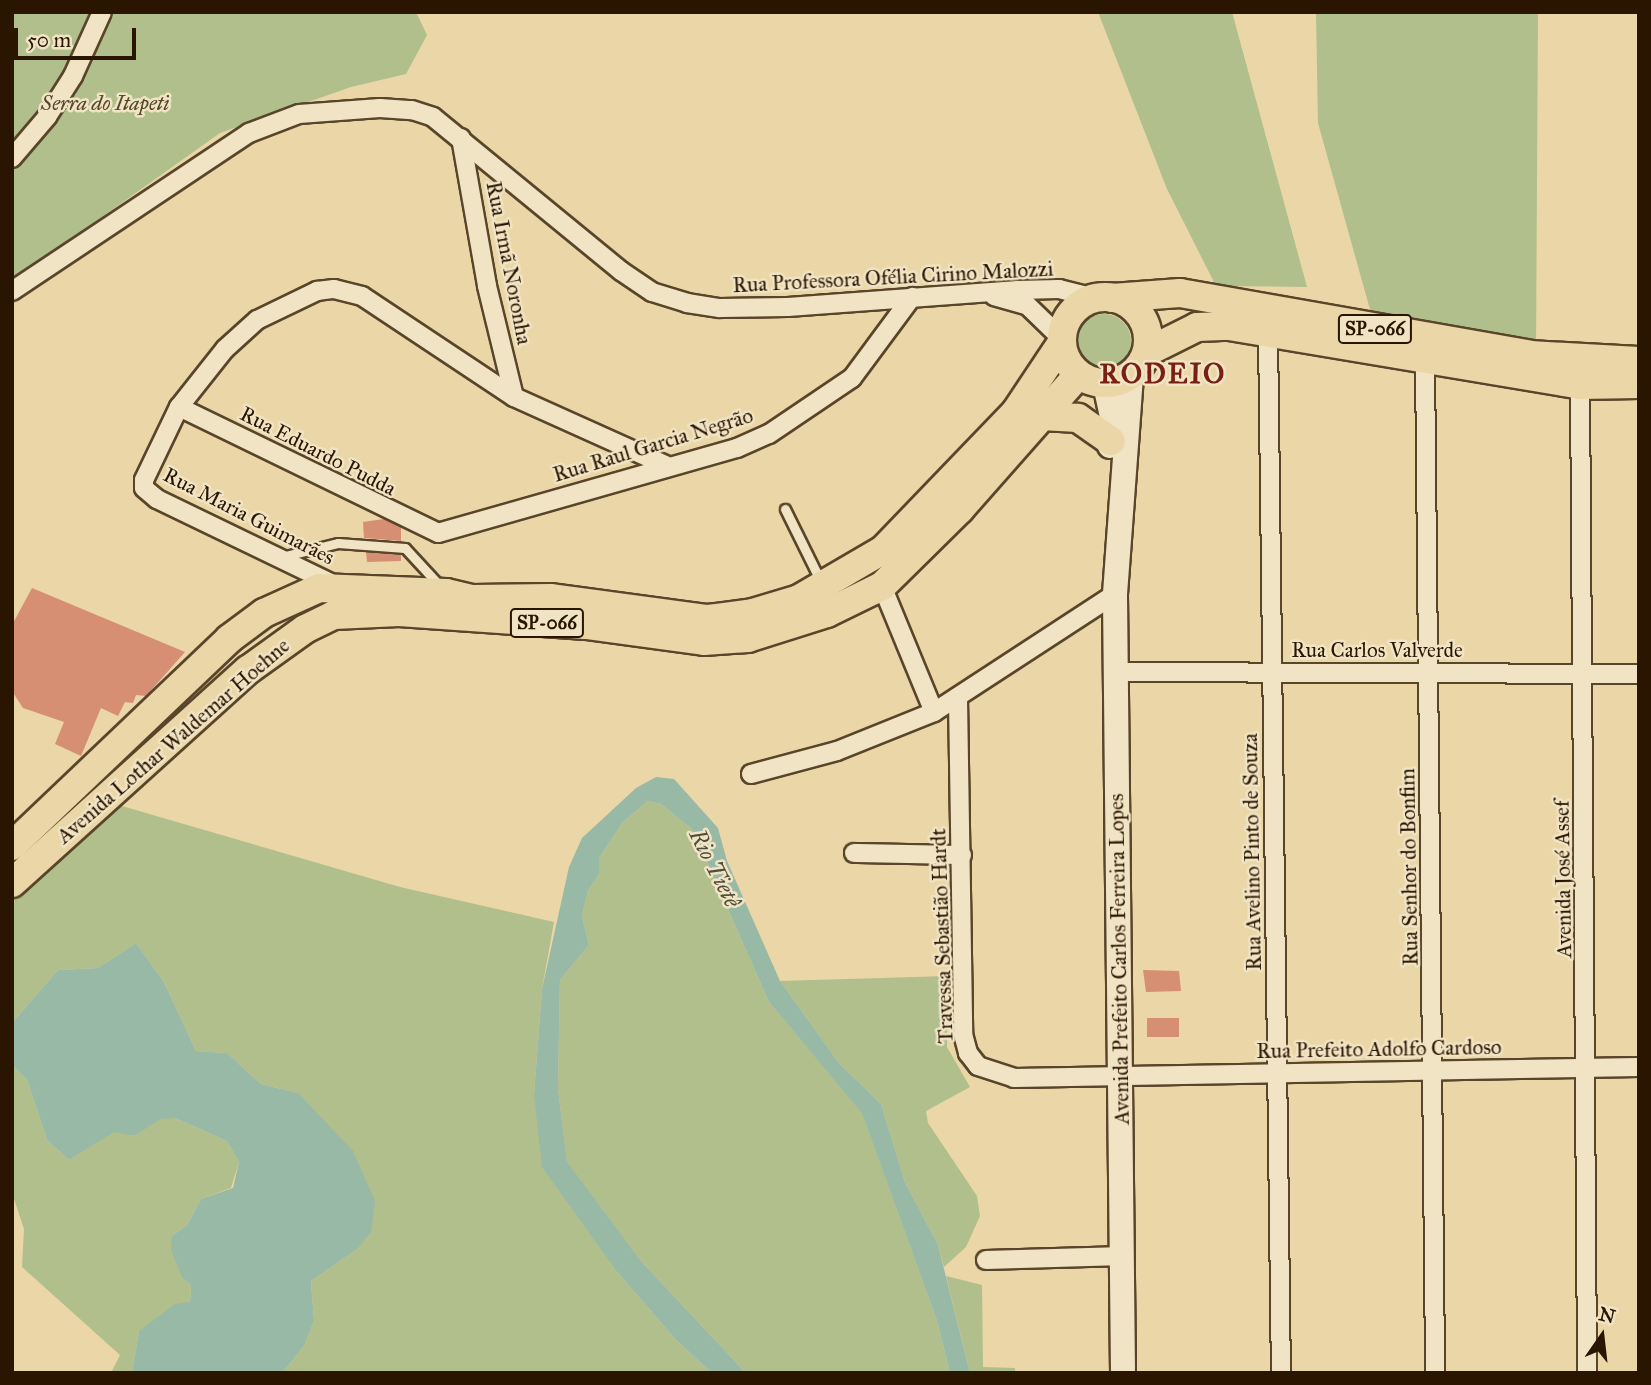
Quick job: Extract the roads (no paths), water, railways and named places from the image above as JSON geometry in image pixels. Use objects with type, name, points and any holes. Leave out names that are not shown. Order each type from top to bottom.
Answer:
[{"type":"main road","name":"SP-066","points":[[1104,298],[1180,293],[1530,355],[1639,361]]},
{"type":"main road","points":[[1104,298],[1132,307],[1145,324],[1147,352],[1118,380],[1078,375],[1066,362],[1061,341],[1071,312],[1104,298]]},
{"type":"main road","name":"SP-066","points":[[1147,352],[1197,327],[1268,331],[1580,385],[1639,384]]},
{"type":"main road","name":"Avenida Lothar Waldemar Hoehne","points":[[12,846],[229,639],[288,602],[338,586],[446,593],[473,599],[550,598],[708,619],[753,614],[799,599],[883,550],[922,506],[967,467],[1029,394],[1061,341]]},
{"type":"main road","name":"Avenida Lothar Waldemar Hoehne","points":[[12,883],[248,670],[305,629],[334,615],[399,612],[586,625],[704,641],[748,638],[827,613],[882,586],[960,509],[1078,375]]},
{"type":"main road","name":"Avenida Prefeito Carlos Ferreira Lopes","points":[[1118,380],[1112,417],[1108,485],[1116,546],[1115,672],[1124,1373]]},
{"type":"main road","name":"Avenida Prefeito Carlos Ferreira Lopes","points":[[1116,546],[1123,513],[1118,380]]},
{"type":"main road","points":[[1041,416],[1078,418],[1111,441]]},
{"type":"street","points":[[12,158],[47,117],[73,76],[102,12]]},
{"type":"street","name":"Rua Professora Ofélia Cirino Malozzi","points":[[12,292],[248,133],[313,111],[412,110],[433,117],[461,138],[621,271],[652,292],[720,308],[1059,289],[1104,298]]},
{"type":"street","name":"Rua Irmã Noronha","points":[[461,138],[486,286],[514,397]]},
{"type":"street","points":[[179,407],[225,349],[257,320],[317,291],[334,289],[362,296],[514,397],[665,465]]},
{"type":"street","points":[[976,293],[1028,306],[1061,341]]},
{"type":"street","name":"Rua Raul Garcia Negrão","points":[[438,533],[665,465],[737,448],[798,418],[852,378],[912,297]]},
{"type":"street","name":"Rua Avelino Pinto de Souza","points":[[1268,331],[1281,1373]]},
{"type":"street","name":"Rua Senhor do Bonfim","points":[[1425,360],[1435,1373]]},
{"type":"street","name":"Avenida José Assef","points":[[1580,385],[1588,1067],[1587,1373]]},
{"type":"street","name":"Rua Eduardo Pudda","points":[[179,407],[438,533]]},
{"type":"street","name":"Rua Maria Guimarães","points":[[179,407],[145,474],[144,488],[157,499],[274,559],[338,586]]},
{"type":"street","points":[[882,586],[934,712]]},
{"type":"street","points":[[751,774],[837,751],[934,712],[958,699],[1115,594]]},
{"type":"street","name":"Rua Carlos Valverde","points":[[1115,672],[1639,674]]},
{"type":"street","name":"Travessa Sebastião Hardt","points":[[958,699],[963,1034],[968,1054],[978,1066],[1014,1078],[1120,1078]]},
{"type":"street","points":[[853,853],[962,855]]},
{"type":"street","name":"Rua Prefeito Adolfo Cardoso","points":[[1120,1078],[1639,1067]]},
{"type":"street","points":[[986,1260],[1123,1256]]},
{"type":"lane","points":[[785,509],[822,585]]},
{"type":"lane","points":[[274,559],[338,543],[405,548],[446,593]]},
{"type":"water","name":"Rio Tietê","points":[[656,777],[674,779],[718,828],[727,861],[780,981],[839,1063],[881,1104],[905,1182],[938,1245],[970,1373],[950,1373],[937,1321],[862,1113],[769,1002],[693,830],[661,804],[648,801],[623,822],[599,858],[599,874],[588,891],[582,916],[589,945],[560,980],[558,1088],[567,1162],[642,1262],[746,1373],[712,1373],[677,1341],[618,1273],[542,1167],[534,1094],[542,989],[569,867],[582,838],[636,788]]},
{"type":"water","points":[[136,943],[164,982],[196,1051],[227,1053],[261,1084],[298,1093],[353,1151],[375,1201],[371,1232],[356,1250],[311,1281],[314,1321],[304,1346],[282,1373],[132,1373],[139,1331],[175,1304],[190,1302],[191,1285],[182,1277],[171,1250],[172,1236],[187,1225],[201,1199],[233,1188],[239,1162],[227,1141],[175,1118],[161,1119],[134,1136],[114,1132],[69,1160],[47,1140],[27,1080],[12,1065],[12,1023],[58,970],[98,968]]},
{"type":"district","name":"RODEIO","points":[[1163,374]]},
{"type":"park label","name":"Serra do Itapeti","points":[[105,103]]}]
